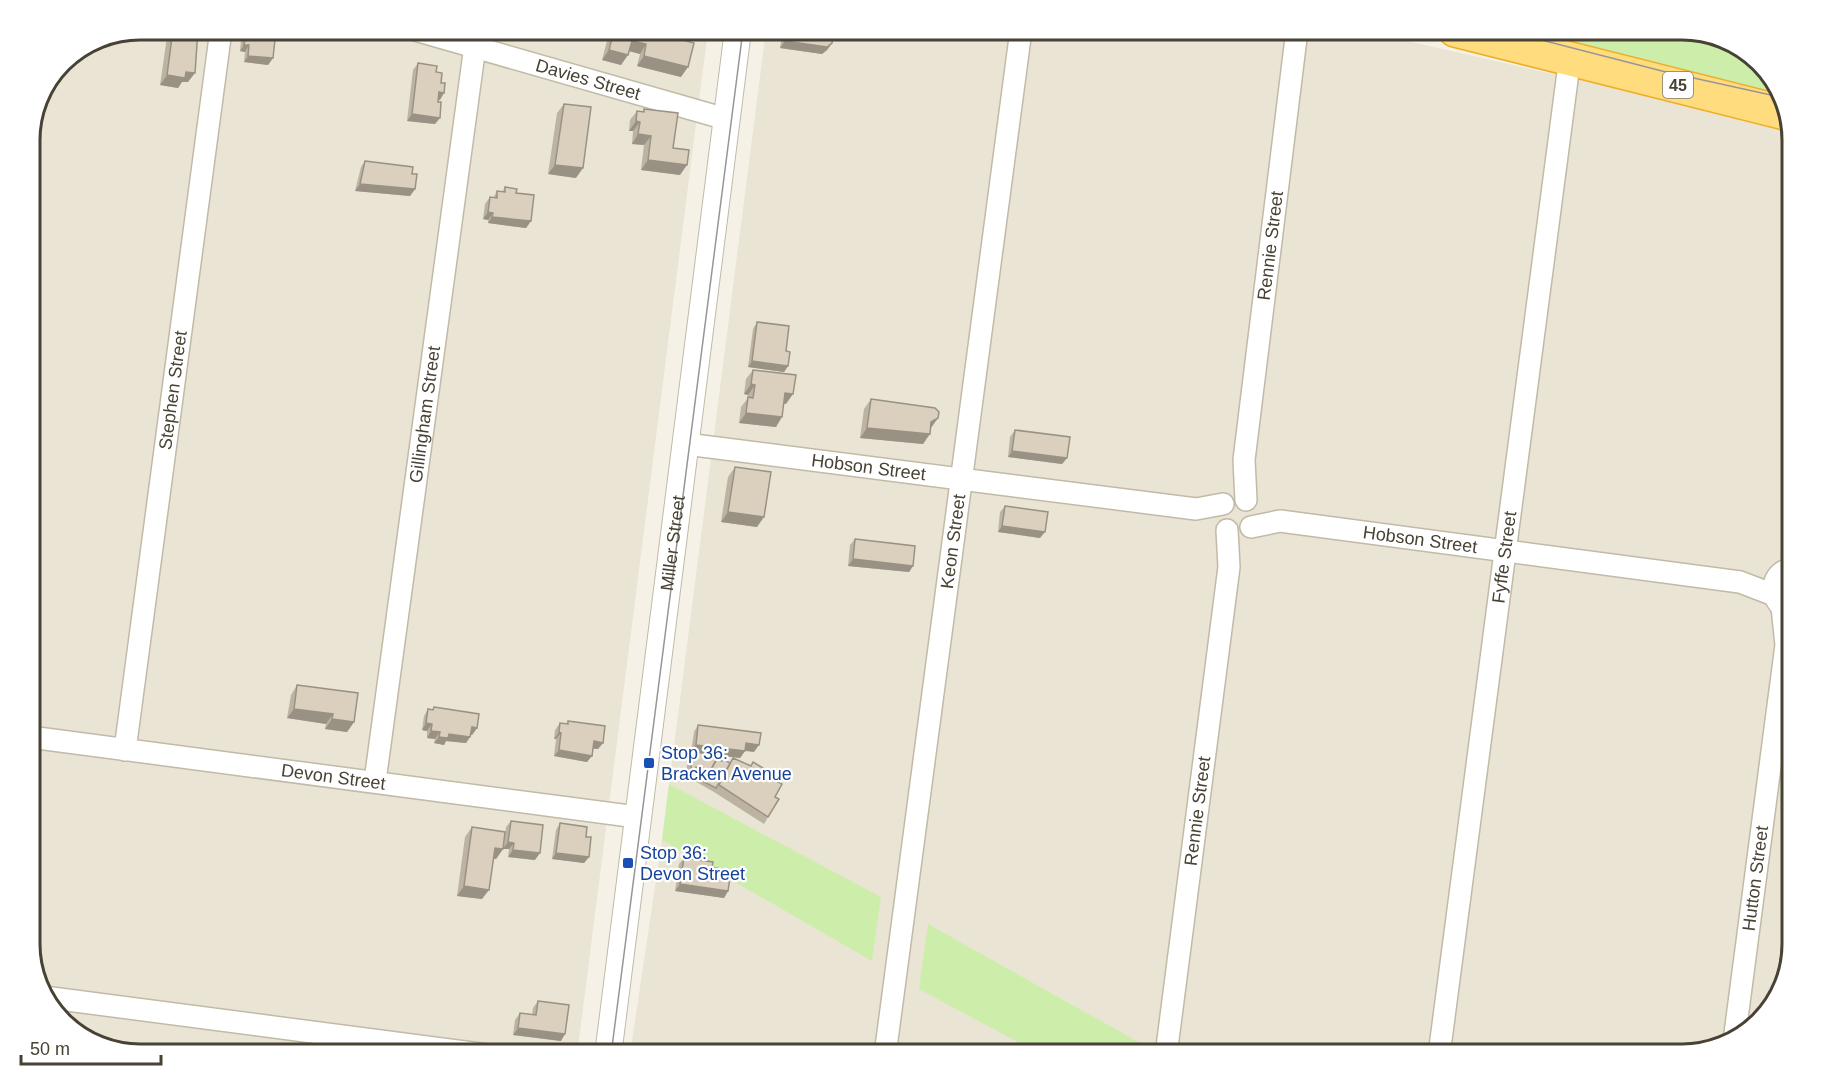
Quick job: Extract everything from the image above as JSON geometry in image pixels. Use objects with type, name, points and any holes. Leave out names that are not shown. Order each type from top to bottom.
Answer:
[{"type":"highway","name":"45","points":[[1498,40],[1777,111]]},
{"type":"street","name":"Stephen Street","points":[[125,750],[220,40]]},
{"type":"street","name":"Davies Street","points":[[452,40],[726,119]]},
{"type":"street","name":"Miller Street","points":[[609,1045],[737,40]]},
{"type":"street","name":"Keon Street","points":[[886,1045],[1020,40]]},
{"type":"street","name":"Rennie Street","points":[[1168,1045],[1296,40]]},
{"type":"street","name":"Gillingham Street","points":[[375,781],[475,46]]},
{"type":"street","name":"Fyffe Street","points":[[1439,1045],[1507,550],[1570,57]]},
{"type":"street","name":"Hobson Street","points":[[686,444],[962,477],[1740,582],[1782,583]]},
{"type":"street","name":"Hutton Street","points":[[1736,1028],[1782,692]]},
{"type":"street","name":"Devon Street","points":[[41,739],[637,817]]},
{"type":"street","points":[[57,999],[412,1045]]},
{"type":"shaded area","points":[[141,40],[707,40],[578,1045],[141,1045],[115,1041],[91,1031],[70,1015],[54,994],[44,970],[41,951],[41,134],[44,115],[51,96],[61,80],[85,57],[121,42]]},
{"type":"shaded area","points":[[765,40],[1403,40],[1780,126],[1782,944],[1774,983],[1761,1005],[1742,1024],[1720,1037],[1681,1045],[631,1045],[662,840]]},
{"type":"green space","points":[[1557,40],[1681,40],[1707,44],[1720,48],[1742,61],[1761,80],[1766,88],[1765,90]]},
{"type":"green space","points":[[669,784],[881,897],[872,961],[662,840]]},
{"type":"green space","points":[[928,924],[1140,1043],[1140,1045],[1023,1045],[919,989]]},
{"type":"building","points":[[172,40],[197,40],[195,73],[186,72],[185,78],[167,75]]},
{"type":"building","points":[[245,40],[275,40],[273,58],[248,56],[249,45],[244,45]]},
{"type":"building","points":[[612,40],[682,40],[694,43],[688,67],[644,56],[646,44],[632,41],[628,55],[609,50]]},
{"type":"building","points":[[785,40],[832,40],[827,47]]},
{"type":"building","points":[[418,63],[437,66],[436,72],[442,73],[441,83],[445,83],[444,93],[439,92],[440,118],[412,114]]},
{"type":"building","points":[[564,104],[591,107],[583,168],[555,165]]},
{"type":"building","points":[[644,109],[678,113],[673,148],[689,150],[687,165],[648,160],[651,136],[638,134],[640,122],[636,121],[637,111],[644,112]]},
{"type":"building","points":[[365,161],[413,167],[412,174],[417,174],[415,189],[360,184]]},
{"type":"building","points":[[505,187],[517,189],[516,193],[534,195],[531,221],[492,217],[493,213],[488,212],[490,197],[497,198],[497,191],[505,192]]},
{"type":"building","points":[[757,322],[789,326],[786,351],[790,352],[788,366],[752,361]]},
{"type":"building","points":[[753,370],[796,375],[793,394],[785,393],[782,417],[746,413],[748,397],[753,398],[755,385],[751,384]]},
{"type":"building","points":[[871,399],[935,408],[939,412],[938,418],[931,422],[930,434],[867,428]]},
{"type":"building","points":[[1015,430],[1070,437],[1067,458],[1012,451]]},
{"type":"building","points":[[735,467],[771,472],[764,517],[728,512]]},
{"type":"building","points":[[1005,506],[1048,512],[1045,532],[1002,526]]},
{"type":"building","points":[[855,539],[915,546],[913,566],[853,559]]},
{"type":"building","points":[[297,685],[358,693],[354,722],[332,719],[333,714],[294,709]]},
{"type":"building","points":[[434,707],[479,714],[477,728],[472,727],[470,737],[449,734],[448,738],[439,737],[440,732],[431,731],[432,724],[426,723],[428,709],[433,710]]},
{"type":"building","points":[[568,721],[605,726],[603,743],[594,741],[592,756],[559,750],[560,723],[568,724]]},
{"type":"building","points":[[698,725],[761,733],[759,745],[746,743],[745,751],[696,745]]},
{"type":"building","points":[[695,753],[709,753],[717,758],[706,779],[696,773],[700,768],[696,767],[691,776],[691,759],[694,759]]},
{"type":"building","points":[[733,758],[751,766],[753,762],[780,778],[778,782],[782,784],[775,797],[779,799],[768,817],[719,785]]},
{"type":"building","points":[[717,759],[730,763],[716,788],[704,782]]},
{"type":"building","points":[[511,821],[543,825],[540,853],[513,850],[514,843],[508,842]]},
{"type":"building","points":[[560,823],[587,827],[586,837],[591,837],[589,857],[556,853]]},
{"type":"building","points":[[472,827],[505,832],[503,849],[495,848],[489,890],[464,886]]},
{"type":"building","points":[[684,858],[713,862],[712,867],[731,871],[728,891],[680,884]]},
{"type":"building","points":[[538,1001],[569,1005],[565,1034],[518,1028],[520,1013],[536,1015]]},
{"type":"tram line","points":[[612,1045],[742,40]]},
{"type":"tram line","points":[[1542,40],[1662,71],[1770,95]]},
{"type":"place","name":"Stop 36: Bracken Avenue","points":[[649,763]]},
{"type":"place","name":"Stop 36: Devon Street","points":[[628,863]]}]
